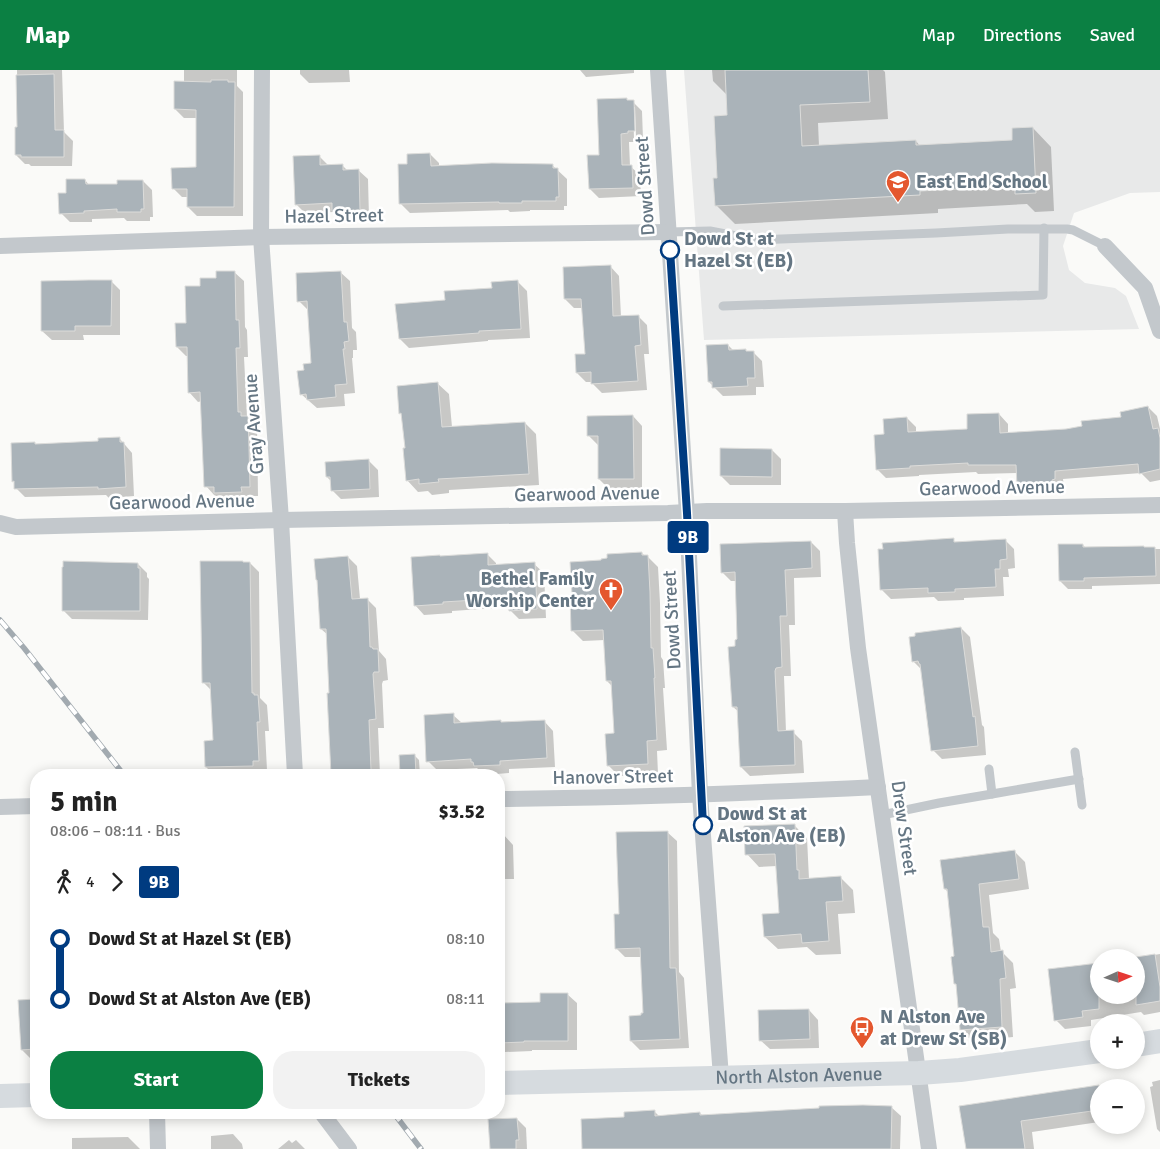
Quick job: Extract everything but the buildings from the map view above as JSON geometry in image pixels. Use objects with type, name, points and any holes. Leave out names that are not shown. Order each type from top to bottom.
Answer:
[{"type":"main road","points":[[1145,1044],[1160,1042]]},
{"type":"main road","name":"North Alston Avenue","points":[[505,1083],[881,1075],[960,1070],[1090,1052]]},
{"type":"main road","points":[[0,1096],[30,1095]]},
{"type":"street","name":"Gray Avenue","points":[[262,70],[261,237],[281,520],[295,769]]},
{"type":"street","name":"Dowd Street","points":[[658,70],[687,513],[700,795],[721,1077]]},
{"type":"street","name":"Hazel Street","points":[[0,246],[261,237],[668,232]]},
{"type":"street","points":[[1105,246],[1145,288],[1160,332]]},
{"type":"street","name":"Gearwood Avenue","points":[[8,525],[687,513],[707,511],[845,511],[1160,505]]},
{"type":"street","name":"Drew Street","points":[[845,511],[858,648],[929,1149]]},
{"type":"street","name":"Hanover Street","points":[[505,799],[700,795],[878,787]]},
{"type":"street","points":[[6,807],[30,806]]},
{"type":"street","points":[[156,1119],[158,1149]]},
{"type":"street","points":[[326,1119],[349,1149]]},
{"type":"lane","points":[[668,232],[710,231],[757,240],[1044,228],[1073,230],[1105,246]]},
{"type":"lane","points":[[723,306],[1043,295],[1044,228]]},
{"type":"lane","points":[[1075,752],[1082,805]]},
{"type":"lane","points":[[990,769],[992,794]]},
{"type":"lane","points":[[882,816],[939,803],[1079,779]]},
{"type":"shaded area","name":"East End School","points":[[684,70],[1160,70],[1160,192],[1130,193],[1074,213],[1063,246],[1069,270],[1085,283],[1115,288],[1126,296],[1139,329],[704,340]]},
{"type":"railway","points":[[0,620],[119,769]]},
{"type":"railway","points":[[398,1119],[421,1149]]},
{"type":"bus line","name":"9B","points":[[670,250],[687,513],[703,825]]},
{"type":"place","name":"East End School","points":[[898,203]]},
{"type":"place","name":"Dowd St at Hazel St (EB)","points":[[670,250]]},
{"type":"place","name":"Bethel Family Worship Center","points":[[611,611]]},
{"type":"place","name":"Dowd St at Alston Ave (EB)","points":[[703,825]]},
{"type":"place","name":"N Alston Ave at Drew St (SB)","points":[[862,1049]]}]
